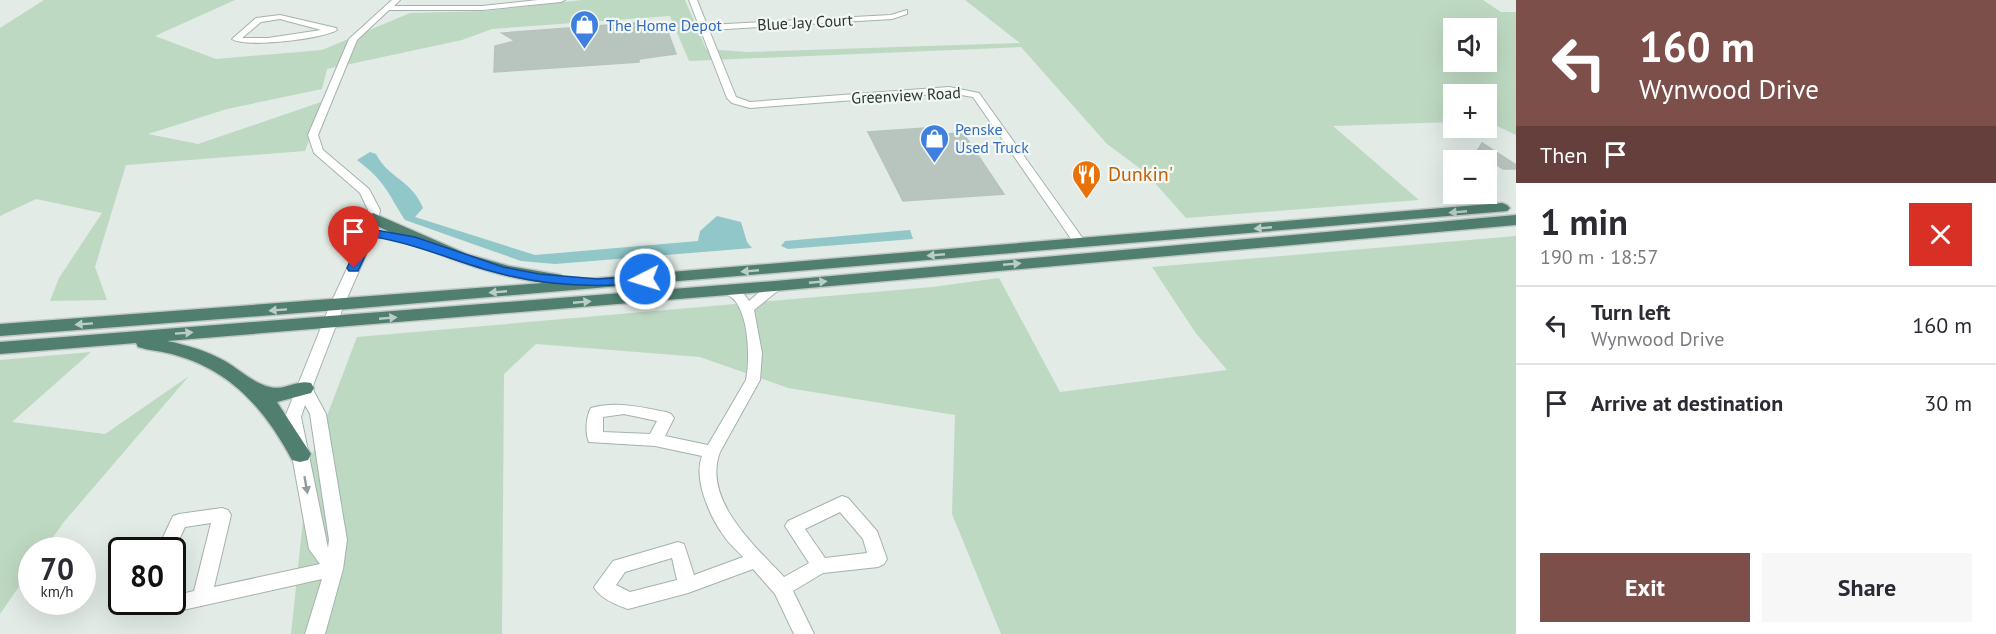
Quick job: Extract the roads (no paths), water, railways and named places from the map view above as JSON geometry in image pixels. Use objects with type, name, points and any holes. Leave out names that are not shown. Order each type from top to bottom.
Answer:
[{"type":"highway","points":[[0,348],[107,339],[598,283],[1516,207]]},
{"type":"highway","points":[[0,330],[333,314],[728,290],[1516,220]]},
{"type":"highway","points":[[372,225],[500,270],[539,278],[598,283]]},
{"type":"highway","points":[[107,339],[155,344],[202,356],[248,386],[269,396],[290,396],[304,388]]},
{"type":"highway","points":[[248,386],[274,412],[300,454]]},
{"type":"street","points":[[334,569],[318,549],[292,417],[372,225],[372,202],[365,191],[322,156],[314,140],[353,39],[396,0]]},
{"type":"street","points":[[388,9],[482,8],[561,0]]},
{"type":"street","name":"Greenview Road","points":[[693,0],[732,98],[741,103],[750,105],[949,90],[976,95],[1080,243]]},
{"type":"street","name":"Blue Jay Court","points":[[705,28],[892,17],[904,12]]},
{"type":"street","points":[[333,30],[291,18],[269,18],[259,20],[237,39],[256,40],[333,30],[363,30]]},
{"type":"street","points":[[747,309],[775,286]]},
{"type":"street","points":[[728,290],[739,296],[747,309],[756,351],[753,380],[707,465],[721,515],[730,531],[782,588],[804,634]]},
{"type":"street","points":[[304,388],[318,414],[338,540],[334,569],[315,634]]},
{"type":"street","points":[[655,440],[712,452]]},
{"type":"street","points":[[782,588],[820,566],[878,559],[871,536],[842,503],[794,526],[820,566]]},
{"type":"street","points":[[171,537],[178,521],[222,515],[202,598]]},
{"type":"street","points":[[688,585],[757,560]]},
{"type":"street","points":[[186,601],[334,569]]},
{"type":"water","points":[[370,152],[376,154],[387,169],[413,191],[423,208],[415,217],[535,255],[698,241],[700,231],[717,216],[741,222],[747,242],[752,248],[555,264],[521,261],[405,220],[380,181],[357,160]]},
{"type":"water","points":[[910,230],[913,239],[788,249],[781,246],[785,241]]},
{"type":"place","name":"The Home Depot","points":[[585,50]]},
{"type":"place","name":"Penske Used Truck","points":[[934,164]]},
{"type":"place","name":"Dunkin'","points":[[1087,200]]}]
